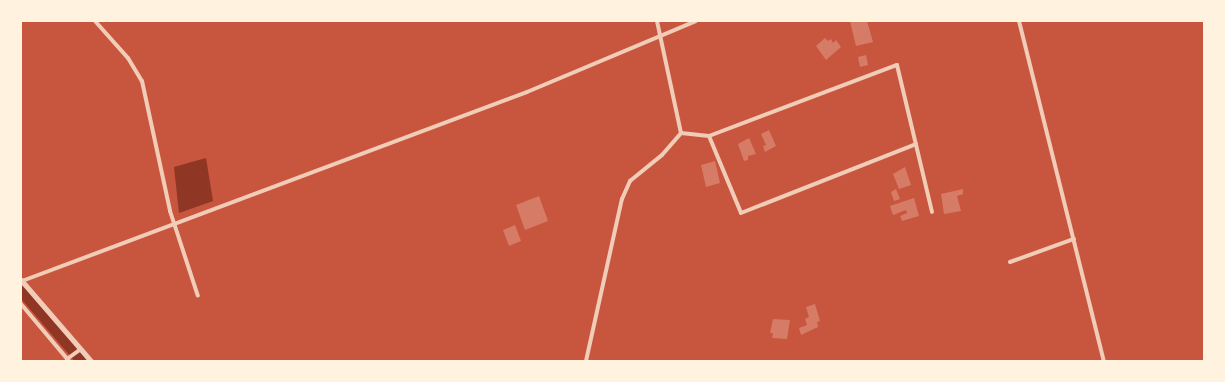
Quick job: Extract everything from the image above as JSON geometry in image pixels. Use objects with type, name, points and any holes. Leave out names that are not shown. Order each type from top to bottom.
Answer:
[{"type":"street","points":[[94,21],[128,58],[142,82],[160,172],[174,225],[198,296]]},
{"type":"street","points":[[657,21],[681,133]]},
{"type":"street","points":[[91,361],[79,350],[22,281],[527,92],[696,21]]},
{"type":"street","points":[[1019,21],[1104,361]]},
{"type":"street","points":[[681,133],[709,136],[897,65],[932,212]]},
{"type":"street","points":[[586,361],[622,199],[630,181],[662,155],[681,133]]},
{"type":"street","points":[[709,136],[741,212],[916,144]]},
{"type":"street","points":[[1010,262],[1074,239]]},
{"type":"street","points":[[21,304],[69,359],[79,350]]},
{"type":"shaded area","points":[[206,158],[213,201],[179,213],[174,167]]},
{"type":"building","points":[[850,21],[867,21],[873,42],[856,46]]},
{"type":"building","points":[[825,38],[828,41],[831,39],[833,43],[836,40],[841,47],[826,60],[816,46]]},
{"type":"building","points":[[866,55],[868,65],[860,67],[858,57]]},
{"type":"building","points":[[769,130],[776,146],[765,152],[763,146],[766,145],[761,134]]},
{"type":"building","points":[[749,138],[756,154],[748,156],[748,160],[744,161],[738,144]]},
{"type":"building","points":[[715,161],[720,183],[706,187],[701,165]]},
{"type":"building","points":[[905,167],[911,185],[899,189],[893,174]]},
{"type":"building","points":[[896,189],[900,199],[894,201],[891,192]]},
{"type":"building","points":[[963,189],[963,194],[957,196],[961,211],[944,214],[941,194]]},
{"type":"building","points":[[539,196],[548,221],[525,230],[516,205]]},
{"type":"building","points":[[914,198],[919,216],[902,221],[900,216],[907,213],[906,210],[893,215],[890,206]]},
{"type":"building","points":[[515,225],[521,241],[509,246],[503,230]]},
{"type":"building","points":[[815,304],[820,321],[817,322],[818,327],[801,335],[799,328],[807,325],[805,319],[809,317],[806,307]]},
{"type":"building","points":[[773,319],[790,320],[787,339],[772,338],[773,333],[770,333]]},
{"type":"waterway","points":[[21,291],[81,361]]}]
